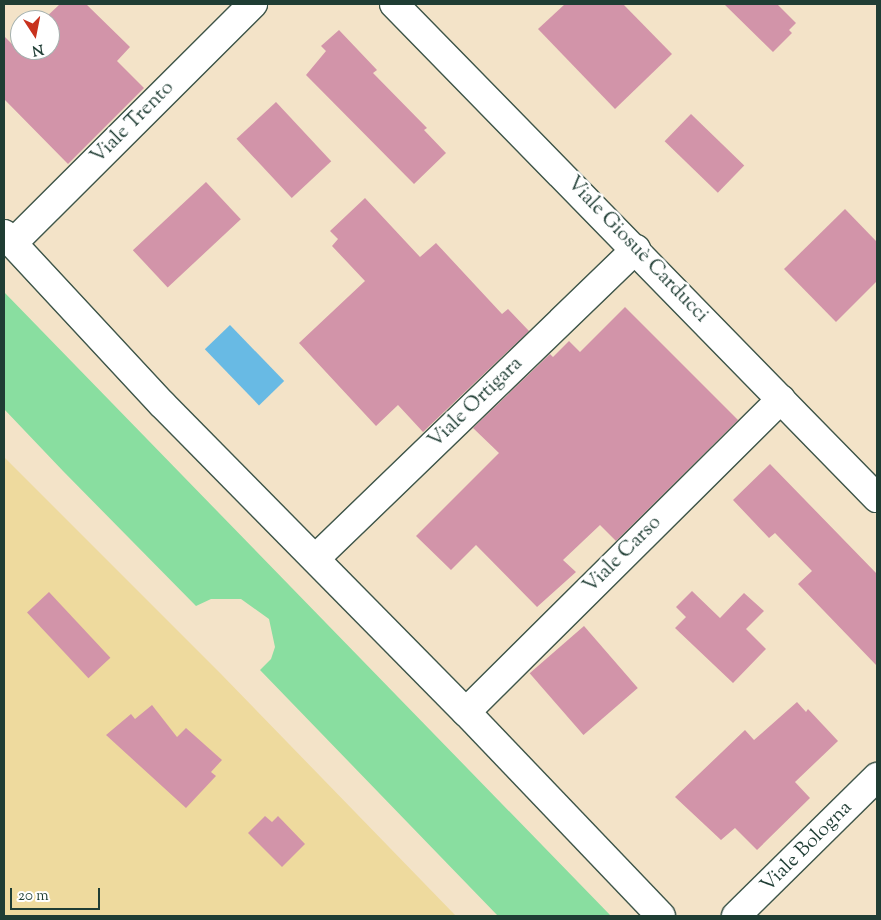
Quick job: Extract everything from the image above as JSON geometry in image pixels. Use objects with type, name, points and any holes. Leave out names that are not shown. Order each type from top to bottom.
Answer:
[{"type":"street","name":"Viale Trento","points":[[8,238],[253,4]]},
{"type":"street","name":"Viale Giosuè Carducci","points":[[394,4],[636,249],[877,498]]},
{"type":"street","points":[[8,238],[163,405],[316,558],[661,916]]},
{"type":"street","name":"Viale Ortigara","points":[[316,558],[636,249]]},
{"type":"street","name":"Viale Carso","points":[[466,712],[781,399]]},
{"type":"street","name":"Viale Bologna","points":[[736,916],[877,777]]},
{"type":"green space","points":[[4,292],[611,916],[498,916],[260,670],[271,659],[275,647],[269,619],[241,599],[211,599],[196,606],[63,471],[4,409]]},
{"type":"sand","points":[[4,457],[221,674],[456,916],[4,916]]},
{"type":"water","points":[[230,325],[284,381],[259,405],[205,349]]},
{"type":"building","points":[[60,4],[86,4],[130,47],[117,61],[144,88],[68,164],[4,99],[4,36],[10,42],[10,60],[60,60],[60,10],[54,10]]},
{"type":"building","points":[[565,4],[623,4],[672,54],[615,109],[538,29]]},
{"type":"building","points":[[724,4],[777,4],[796,23],[789,30],[792,33],[773,52]]},
{"type":"building","points":[[339,30],[377,70],[373,73],[427,128],[424,130],[446,153],[414,184],[306,75],[326,51],[321,46]]},
{"type":"building","points":[[276,102],[331,161],[292,198],[237,139]]},
{"type":"building","points":[[691,114],[744,165],[718,193],[665,141]]},
{"type":"building","points":[[206,182],[241,219],[168,287],[133,250]]},
{"type":"building","points":[[365,198],[420,257],[436,243],[502,314],[508,309],[529,331],[423,432],[398,405],[376,426],[299,343],[365,281],[332,246],[338,239],[330,231]]},
{"type":"building","points":[[845,209],[877,242],[877,281],[836,322],[784,269]]},
{"type":"building","points":[[625,307],[738,420],[616,541],[600,525],[563,560],[576,572],[537,607],[476,545],[451,570],[416,536],[499,453],[473,428],[550,354],[553,357],[569,341],[580,352]]},
{"type":"building","points":[[770,464],[877,574],[877,666],[798,584],[812,571],[775,533],[769,538],[733,500]]},
{"type":"building","points":[[692,591],[720,618],[744,593],[764,611],[746,629],[766,649],[733,683],[675,628],[686,617],[676,607]]},
{"type":"building","points":[[49,592],[110,658],[88,678],[27,612]]},
{"type":"building","points":[[584,626],[638,688],[583,735],[530,673]]},
{"type":"building","points":[[797,702],[806,712],[808,709],[838,741],[795,782],[810,798],[757,850],[735,828],[721,840],[675,797],[745,730],[754,740]]},
{"type":"building","points":[[152,705],[177,737],[186,728],[222,760],[211,772],[216,776],[186,808],[106,735],[131,714],[135,719]]},
{"type":"building","points":[[265,816],[272,822],[278,816],[305,844],[282,867],[248,833]]}]
